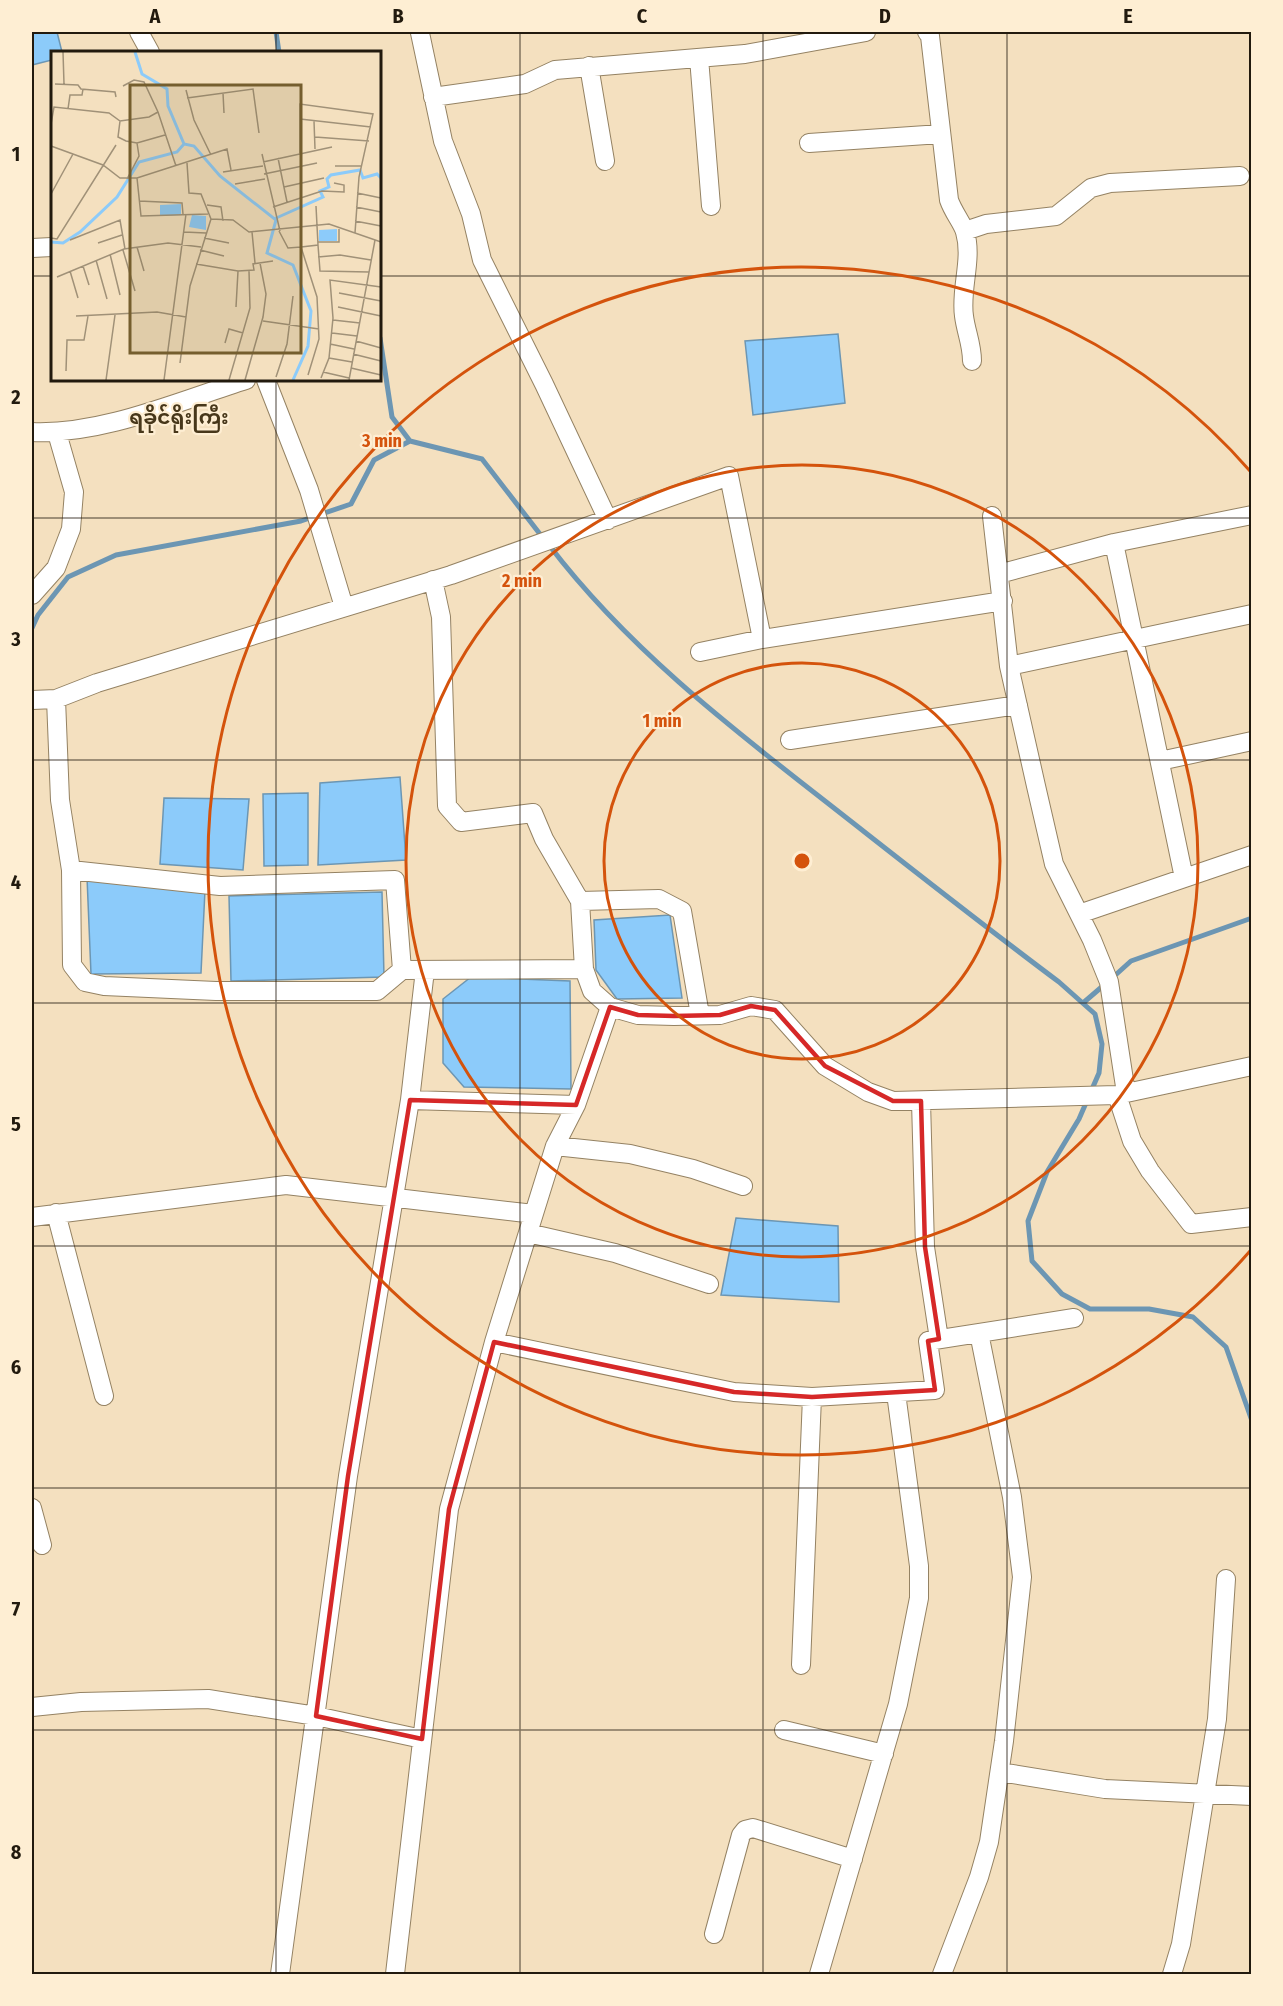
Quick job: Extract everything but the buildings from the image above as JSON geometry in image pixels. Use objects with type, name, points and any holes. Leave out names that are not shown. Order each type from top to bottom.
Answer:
[{"type":"street","points":[[139,32],[149,51]]},
{"type":"street","points":[[433,97],[525,84],[555,70],[745,54],[866,32]]},
{"type":"street","points":[[927,32],[930,36],[949,200],[953,213],[965,231],[967,254],[964,316],[970,338],[972,361]]},
{"type":"street","points":[[420,33],[442,141],[471,214],[482,260],[608,520]]},
{"type":"street","points":[[699,58],[711,206]]},
{"type":"street","points":[[589,66],[604,161]]},
{"type":"street","points":[[809,143],[941,134]]},
{"type":"street","points":[[965,231],[986,224],[1056,216],[1091,188],[1110,183],[1240,176]]},
{"type":"street","points":[[32,248],[51,247]]},
{"type":"street","points":[[32,432],[57,434],[99,426],[243,381]]},
{"type":"street","points":[[266,381],[309,490],[344,608]]},
{"type":"street","points":[[32,595],[56,568],[71,529],[74,492],[57,434]]},
{"type":"street","points":[[32,700],[56,699],[97,683],[433,580],[729,476],[762,639]]},
{"type":"street","points":[[999,574],[1114,543],[1251,515]]},
{"type":"street","points":[[992,516],[1009,666],[1054,864],[1109,982],[1121,1094],[1132,1141],[1150,1171],[1191,1224],[1251,1217]]},
{"type":"street","points":[[1114,543],[1184,878]]},
{"type":"street","points":[[433,580],[441,617],[447,807],[461,822],[533,813],[544,839],[580,901],[584,969],[592,991],[610,1006],[638,1014],[720,1015],[751,1006],[775,1010],[825,1066],[868,1092],[893,1101],[1121,1094],[1251,1066]]},
{"type":"street","points":[[700,652],[762,639],[1003,602]]},
{"type":"street","points":[[1009,666],[1135,641],[1251,614]]},
{"type":"street","points":[[56,699],[60,800],[71,870],[72,965],[85,982],[104,986],[216,992],[377,991],[402,970],[584,969]]},
{"type":"street","points":[[790,740],[1018,705]]},
{"type":"street","points":[[1160,761],[1251,741]]},
{"type":"street","points":[[1079,914],[1251,855]]},
{"type":"street","points":[[71,870],[220,886],[395,880],[402,970]]},
{"type":"street","points":[[580,901],[659,899],[682,911],[699,1015]]},
{"type":"street","points":[[280,1974],[348,1476],[410,1100],[425,970]]},
{"type":"street","points":[[395,1974],[449,1509],[494,1342],[555,1146],[576,1105],[610,1006]]},
{"type":"street","points":[[410,1100],[576,1105]]},
{"type":"street","points":[[921,1101],[925,1247],[939,1339]]},
{"type":"street","points":[[555,1146],[630,1154],[693,1169],[743,1186]]},
{"type":"street","points":[[32,1217],[286,1185],[534,1214]]},
{"type":"street","points":[[56,1213],[104,1396]]},
{"type":"street","points":[[528,1233],[615,1253],[709,1284]]},
{"type":"street","points":[[494,1342],[734,1392],[812,1397],[935,1390],[928,1341],[1074,1318]]},
{"type":"street","points":[[942,1974],[986,1858],[1000,1772],[1021,1570],[1012,1497],[979,1333]]},
{"type":"street","points":[[819,1974],[906,1672],[919,1582],[896,1392]]},
{"type":"street","points":[[801,1665],[812,1397]]},
{"type":"street","points":[[32,1508],[42,1545]]},
{"type":"street","points":[[1172,1974],[1181,1944],[1217,1719],[1226,1580]]},
{"type":"street","points":[[32,1707],[81,1702],[208,1700],[316,1716],[422,1739]]},
{"type":"street","points":[[784,1730],[884,1754]]},
{"type":"street","points":[[1000,1772],[1105,1789],[1251,1796]]},
{"type":"street","points":[[714,1934],[741,1835],[745,1830],[753,1828],[853,1859]]},
{"type":"highlighted area","points":[[751,1006],[775,1010],[825,1066],[893,1101],[921,1101],[925,1247],[939,1339],[928,1341],[935,1390],[812,1397],[734,1392],[494,1342],[449,1509],[422,1739],[316,1716],[348,1476],[410,1100],[576,1105],[610,1007],[638,1015],[674,1016],[720,1015]]},
{"type":"water","points":[[32,32],[57,32],[62,51],[51,51],[51,60],[32,65]]},
{"type":"water","points":[[838,334],[845,403],[753,415],[745,341]]},
{"type":"water","points":[[400,777],[406,860],[318,865],[320,783]]},
{"type":"water","points":[[308,793],[308,865],[264,866],[263,794]]},
{"type":"water","points":[[164,798],[249,799],[243,870],[160,864]]},
{"type":"water","points":[[87,877],[205,890],[201,973],[91,974]]},
{"type":"water","points":[[382,892],[384,977],[231,981],[229,896]]},
{"type":"water","points":[[670,915],[682,998],[617,999],[596,970],[594,920]]},
{"type":"water","points":[[471,977],[570,981],[571,1089],[464,1087],[443,1063],[443,999]]},
{"type":"water","points":[[736,1218],[838,1226],[839,1302],[721,1295]]},
{"type":"waterway","points":[[276,32],[279,51]]},
{"type":"waterway","points":[[381,345],[392,417],[410,441],[482,459],[543,538]]},
{"type":"waterway","points":[[32,628],[38,615],[68,577],[116,555],[301,521],[351,504],[374,460],[410,441]]},
{"type":"waterway","points":[[549,545],[610,616],[678,682],[714,713],[912,870],[1059,982],[1095,1014],[1102,1044],[1099,1073],[1079,1119],[1047,1172],[1028,1221],[1032,1261],[1062,1294],[1090,1309],[1149,1309],[1193,1317],[1226,1347],[1252,1421]]},
{"type":"waterway","points":[[1111,979],[1131,961],[1252,918]]},
{"type":"waterway","points":[[1083,1003],[1104,985]]},
{"type":"district","name":"ရခိုင်ရိုးကြီး","points":[[179,417]]}]
